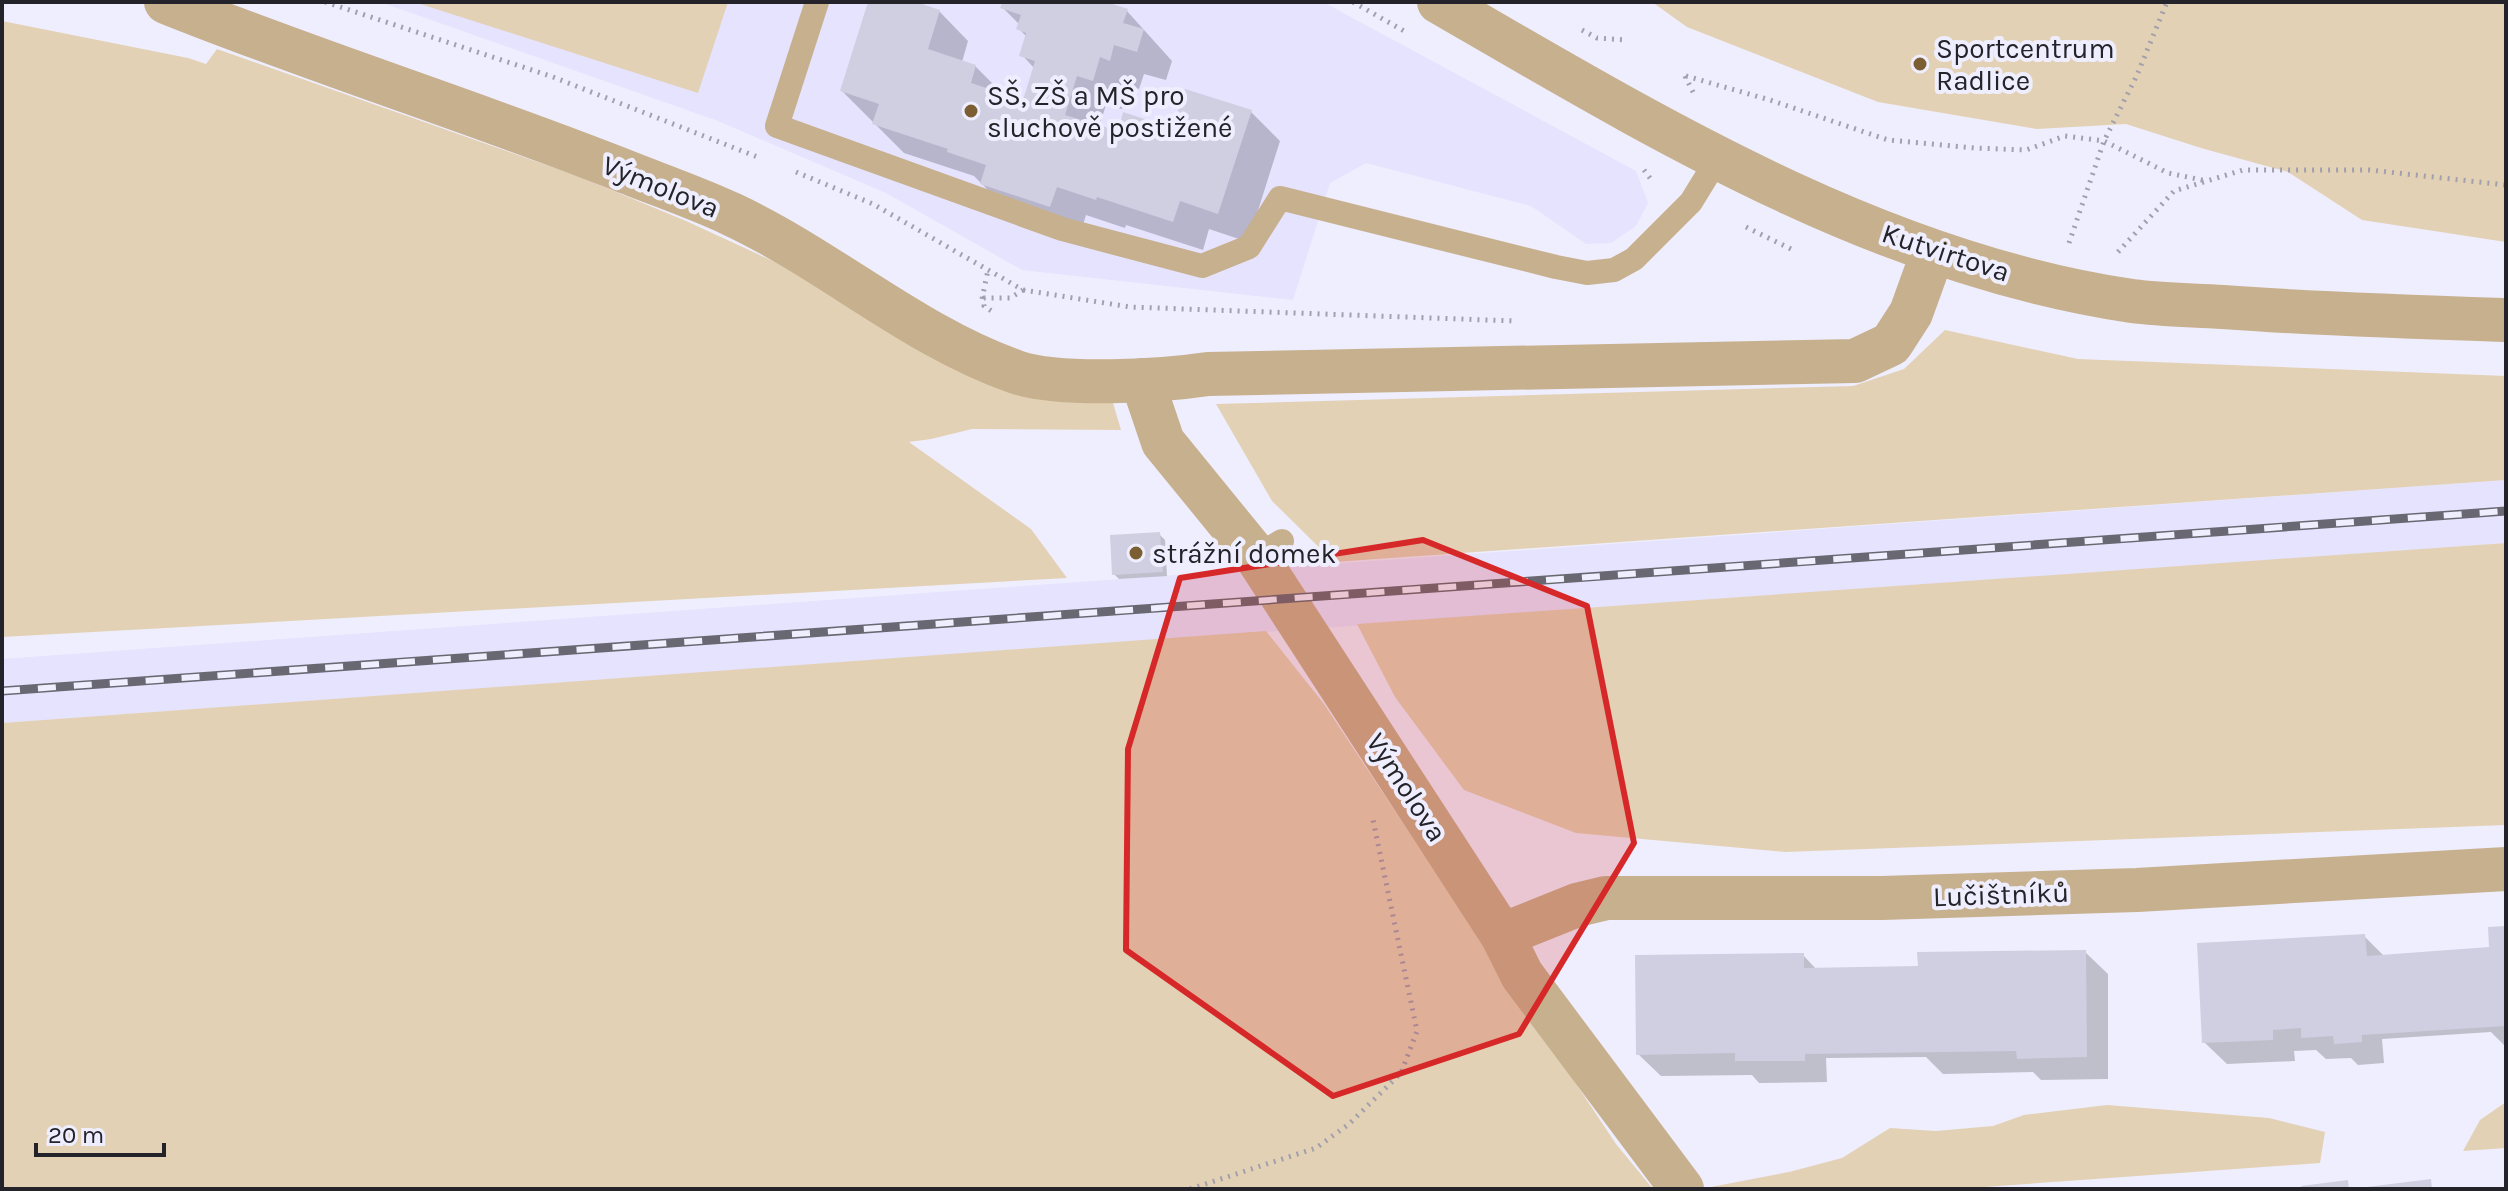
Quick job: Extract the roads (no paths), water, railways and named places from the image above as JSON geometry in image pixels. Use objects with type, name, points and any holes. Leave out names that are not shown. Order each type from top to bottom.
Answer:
[{"type":"street","name":"Výmolova","points":[[166,2],[558,145],[731,213],[815,258],[915,322],[971,352],[1018,373],[1048,378],[1142,380],[1208,374],[1855,361],[1891,344],[1911,313],[1933,252]]},
{"type":"street","name":"Kutvirtova","points":[[1439,2],[1718,158],[1816,204],[1933,252],[2133,301],[2506,320]]},
{"type":"street","name":"Výmolova","points":[[1142,380],[1163,442],[1269,548],[1502,935],[1522,975],[1682,1189]]},
{"type":"street","name":"Lučištníků","points":[[1502,935],[1577,905],[1606,898],[1882,898],[2105,891],[2506,869]]},
{"type":"lane","points":[[817,2],[777,126],[1062,229],[1202,266],[1249,247],[1280,198],[1556,267],[1587,273],[1614,270],[1634,259],[1691,202],[1718,158]]},
{"type":"railway","points":[[2,691],[2506,511]]},
{"type":"place","name":"Sportcentrum Radlice","points":[[1920,64]]},
{"type":"place","name":"SŠ, ZŠ a MŠ pro sluchově postižené","points":[[971,111]]},
{"type":"place","name":"strážní domek","points":[[1136,553]]}]
